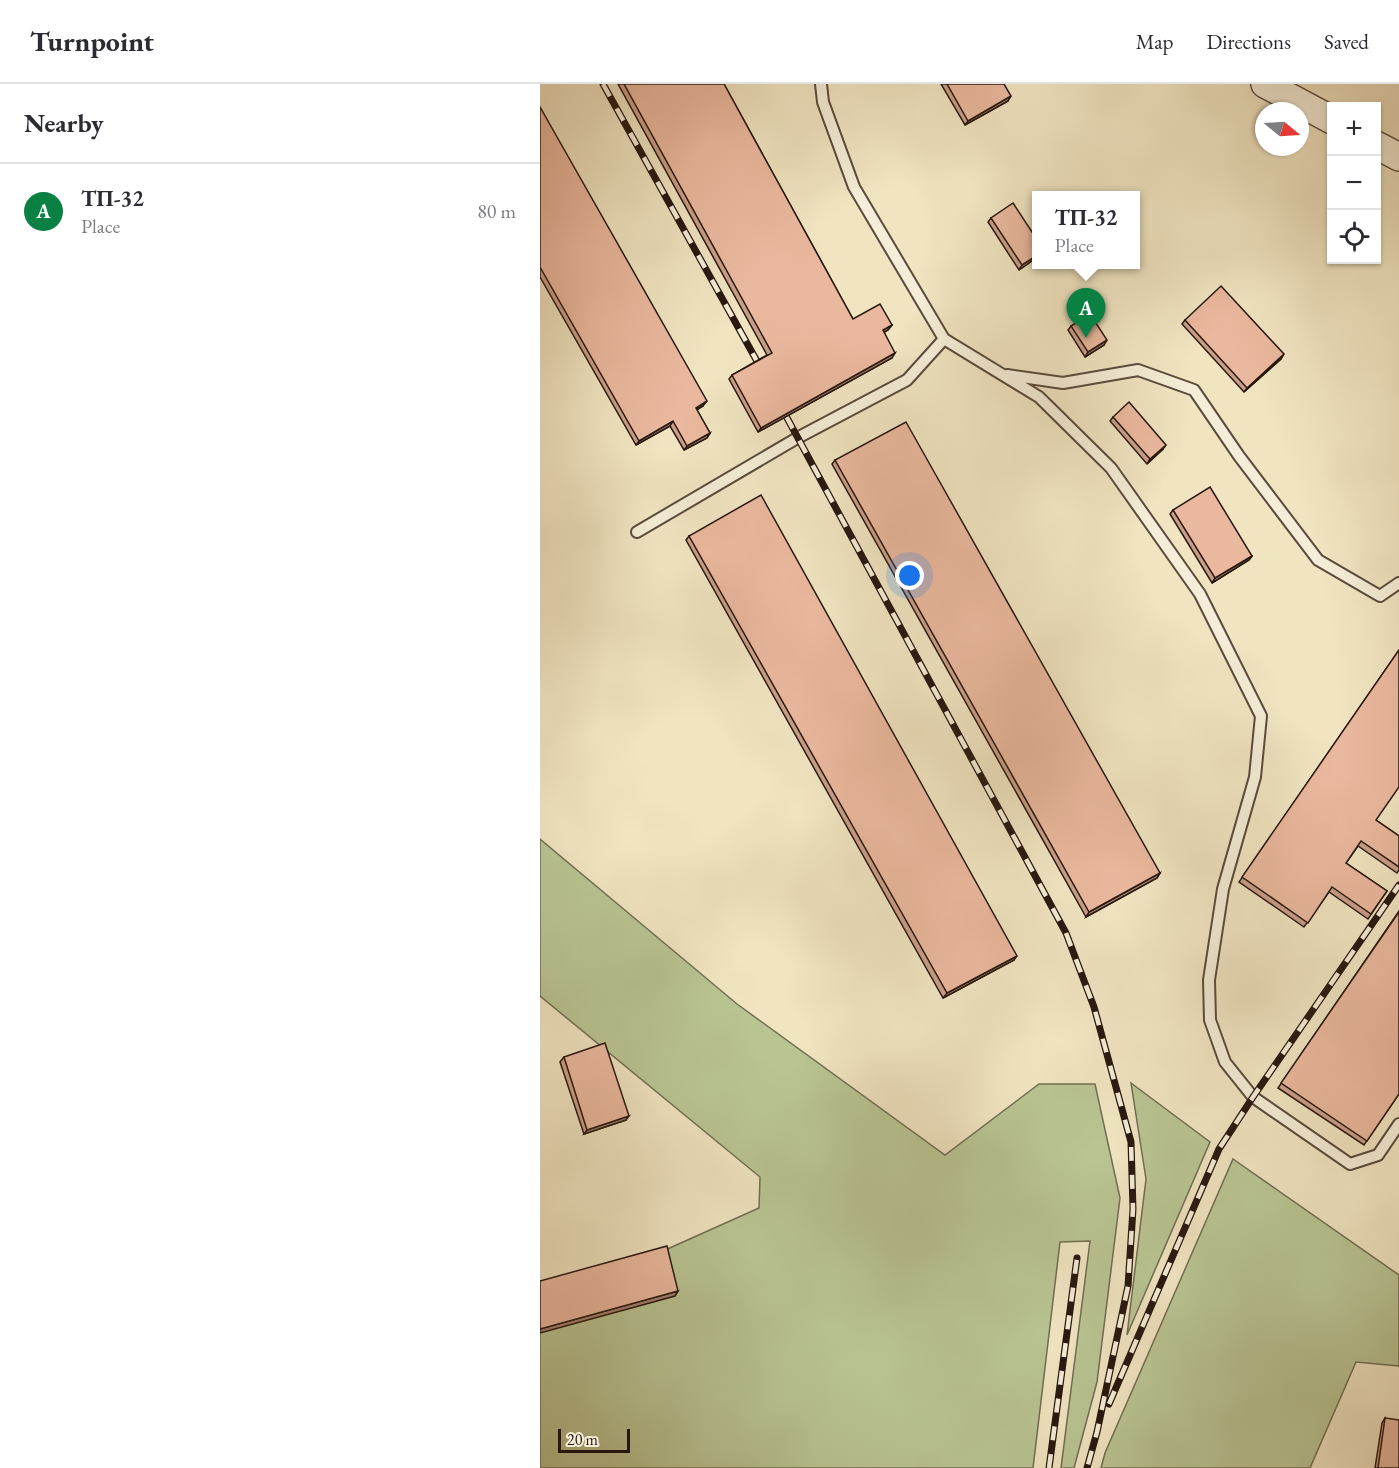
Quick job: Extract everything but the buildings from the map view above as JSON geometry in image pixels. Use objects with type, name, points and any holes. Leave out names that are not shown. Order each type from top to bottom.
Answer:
[{"type":"street","points":[[1265,84],[1327,117]]},
{"type":"street","points":[[1381,147],[1399,157]]},
{"type":"lane","points":[[821,84],[823,102],[854,187],[944,339],[1039,397],[1111,468],[1200,594],[1261,716],[1255,777],[1223,890],[1209,980],[1210,1020],[1225,1062],[1253,1097],[1350,1164],[1378,1155],[1399,1124]]},
{"type":"lane","points":[[637,532],[799,437],[907,380],[944,339]]},
{"type":"lane","points":[[1001,374],[1063,383],[1138,370],[1194,390],[1239,456],[1318,560],[1380,596],[1399,583]]},
{"type":"green space","points":[[540,839],[737,1004],[945,1155],[1039,1084],[1095,1084],[1120,1198],[1097,1382],[1074,1468],[1061,1468],[1090,1241],[1060,1242],[1033,1468],[540,1468],[540,1333],[663,1251],[759,1208],[760,1177],[540,996]]},
{"type":"green space","points":[[1131,1083],[1210,1142],[1127,1335],[1146,1179]]},
{"type":"green space","points":[[1233,1159],[1399,1275],[1399,1366],[1356,1362],[1310,1468],[1101,1468],[1105,1453]]},
{"type":"railway","points":[[603,84],[758,363]]},
{"type":"railway","points":[[786,416],[1066,933],[1094,1007],[1131,1142],[1133,1209],[1128,1286],[1097,1432],[1087,1468]]},
{"type":"railway","points":[[1109,1404],[1219,1149],[1399,885]]},
{"type":"railway","points":[[1049,1468],[1077,1258]]},
{"type":"place","name":"ТП-32","points":[[1086,338]]}]
